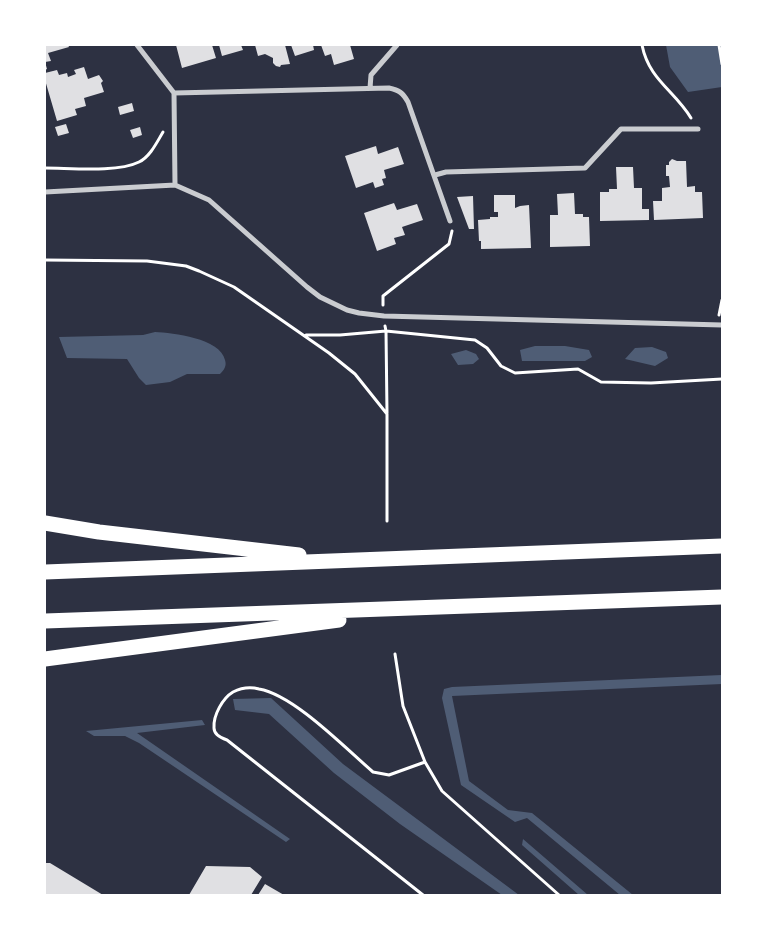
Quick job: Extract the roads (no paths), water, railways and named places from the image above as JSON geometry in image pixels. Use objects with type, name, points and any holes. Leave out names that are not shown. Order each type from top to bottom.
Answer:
[{"type":"highway","points":[[45,523],[99,532],[345,560]]},
{"type":"highway","points":[[45,572],[722,546]]},
{"type":"highway","points":[[45,621],[722,597]]},
{"type":"highway","points":[[45,659],[422,609]]},
{"type":"street","points":[[137,45],[174,93],[175,185]]},
{"type":"street","points":[[370,88],[371,75],[397,45]]},
{"type":"street","points":[[174,93],[370,88],[389,88],[403,93],[435,175],[450,221]]},
{"type":"street","points":[[435,175],[446,172],[585,168],[621,129],[698,129]]},
{"type":"street","points":[[45,192],[175,185],[210,200],[320,297],[347,310],[359,313],[384,316],[722,325]]},
{"type":"water","points":[[666,45],[722,45],[722,87],[688,92],[670,67]]},
{"type":"water","points":[[155,332],[184,335],[214,346],[226,362],[225,368],[220,374],[187,374],[170,382],[146,385],[139,378],[127,359],[67,358],[59,337],[143,335]]},
{"type":"water","points":[[535,346],[565,346],[589,350],[592,357],[585,361],[522,361],[520,350]]},
{"type":"water","points":[[652,347],[666,352],[668,358],[655,366],[625,359],[635,348]]},
{"type":"water","points":[[466,350],[476,354],[479,359],[473,364],[458,365],[451,354]]},
{"type":"water","points":[[722,675],[722,684],[452,696],[469,781],[508,810],[532,813],[633,895],[620,895],[527,818],[515,822],[461,785],[442,698],[444,689],[452,687]]},
{"type":"water","points":[[271,698],[343,764],[519,895],[502,895],[400,824],[334,773],[269,714],[235,710],[233,699]]},
{"type":"water","points":[[202,720],[205,725],[137,733],[290,839],[286,842],[139,743],[125,736],[94,736],[86,731]]},
{"type":"water","points":[[523,839],[588,895],[579,895],[522,845]]}]
